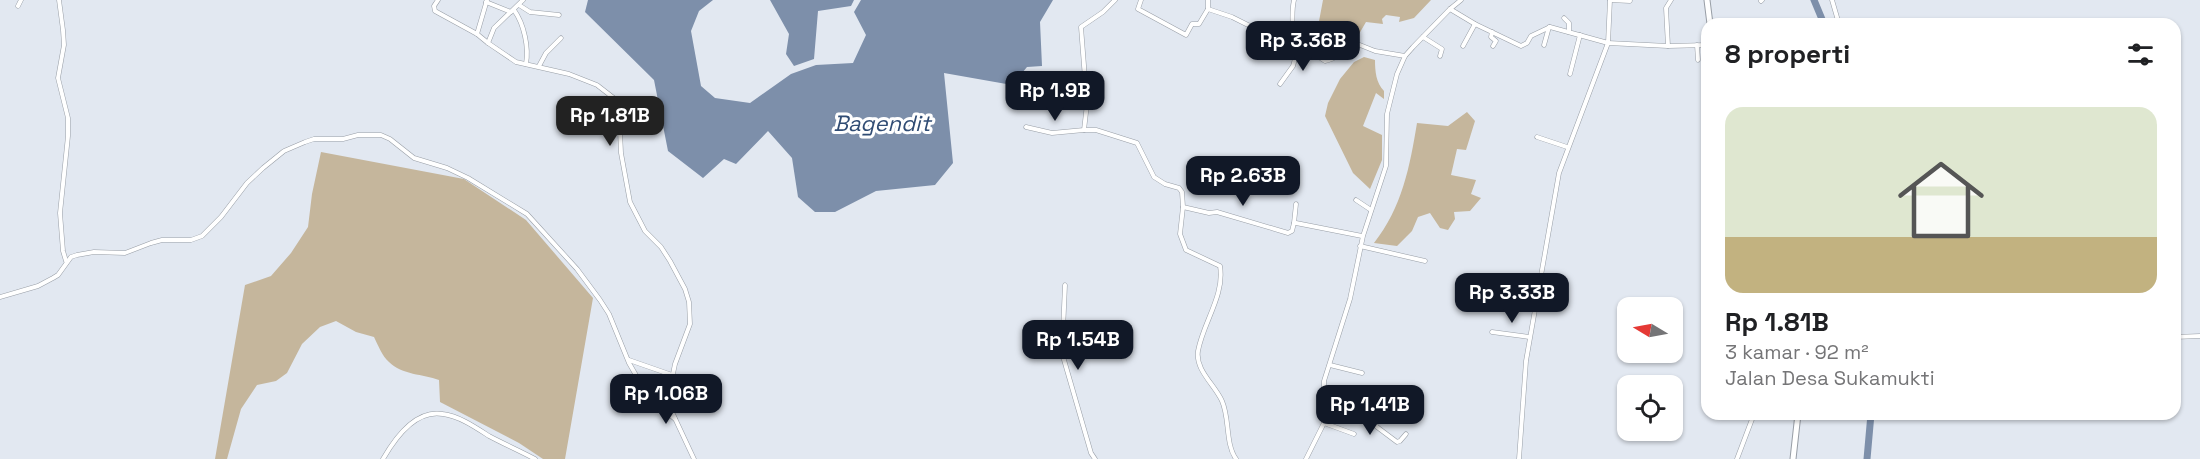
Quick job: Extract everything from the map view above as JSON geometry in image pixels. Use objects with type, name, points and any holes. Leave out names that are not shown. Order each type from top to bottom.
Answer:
[{"type":"main road","points":[[1707,0],[1709,18]]},
{"type":"main road","points":[[1794,459],[1797,420]]},
{"type":"street","points":[[18,6],[21,0]]},
{"type":"street","points":[[59,0],[63,45],[58,78],[68,118],[60,213],[66,261]]},
{"type":"street","points":[[438,0],[434,6],[435,11],[477,34],[516,62],[563,72],[597,85],[615,99],[618,109],[621,153],[630,202],[645,231],[660,247],[673,267],[689,302],[690,324],[669,393],[675,419],[694,459]]},
{"type":"street","points":[[488,43],[494,28],[523,0]]},
{"type":"street","points":[[1084,130],[1088,104],[1081,48],[1081,25],[1103,12],[1115,0]]},
{"type":"street","points":[[1141,0],[1138,9],[1186,34],[1192,24],[1199,24],[1208,9],[1208,0]]},
{"type":"street","points":[[1288,45],[1294,32],[1291,15],[1294,0]]},
{"type":"street","points":[[1306,459],[1324,423],[1324,381],[1350,298],[1360,246],[1386,166],[1387,114],[1397,74],[1405,56],[1461,0]]},
{"type":"street","points":[[1519,459],[1521,405],[1529,337],[1558,173],[1608,43],[1610,0],[1630,1]]},
{"type":"street","points":[[1668,46],[1666,8],[1671,0]]},
{"type":"street","points":[[1832,0],[1837,18]]},
{"type":"street","points":[[477,34],[487,1],[513,11],[523,28],[527,52],[526,64]]},
{"type":"street","points":[[519,5],[530,12],[559,15]]},
{"type":"street","points":[[1208,9],[1232,16],[1288,45],[1310,51],[1328,61],[1355,43],[1375,51],[1405,56]]},
{"type":"street","points":[[1450,9],[1521,46],[1527,43],[1531,36],[1549,27],[1608,43],[1698,45],[1698,60]]},
{"type":"street","points":[[1564,18],[1569,23],[1569,32]]},
{"type":"street","points":[[1463,46],[1475,24]]},
{"type":"street","points":[[1544,45],[1549,27]]},
{"type":"street","points":[[1492,32],[1491,37],[1496,41],[1493,46]]},
{"type":"street","points":[[1570,74],[1580,35]]},
{"type":"street","points":[[1423,37],[1442,50],[1440,56]]},
{"type":"street","points":[[539,66],[546,53],[561,38]]},
{"type":"street","points":[[1280,84],[1293,66],[1298,48]]},
{"type":"street","points":[[1026,127],[1053,133],[1096,130],[1135,141],[1154,177],[1165,184],[1181,189],[1183,207],[1180,234],[1186,250],[1220,265],[1219,286],[1198,352],[1203,371],[1221,400],[1231,450],[1236,459]]},
{"type":"street","points":[[0,297],[45,282],[58,274],[70,257],[84,253],[125,254],[162,240],[191,240],[202,236],[221,217],[247,183],[284,151],[314,139],[337,140],[358,135],[381,135],[390,139],[414,158],[447,168],[468,178],[527,214],[577,269],[600,300],[649,398],[675,419]]},
{"type":"street","points":[[1537,137],[1567,147]]},
{"type":"street","points":[[1356,200],[1371,210]]},
{"type":"street","points":[[1183,207],[1208,213],[1216,212],[1288,233],[1293,231],[1297,224],[1296,204]]},
{"type":"street","points":[[1297,224],[1363,236]]},
{"type":"street","points":[[1360,246],[1425,261]]},
{"type":"street","points":[[1065,285],[1062,353],[1091,453],[1095,459]]},
{"type":"street","points":[[1492,332],[1529,337]]},
{"type":"street","points":[[2181,337],[2200,336]]},
{"type":"street","points":[[628,360],[672,377]]},
{"type":"street","points":[[1330,364],[1362,373]]},
{"type":"street","points":[[1325,402],[1371,420],[1397,442],[1406,434]]},
{"type":"street","points":[[666,412],[671,406]]},
{"type":"street","points":[[383,459],[395,441],[413,422],[433,413],[459,418],[535,459]]},
{"type":"street","points":[[1737,459],[1752,420]]},
{"type":"street","points":[[1324,423],[1354,434]]},
{"type":"shaded area","points":[[1323,0],[1431,0],[1414,18],[1399,22],[1400,17],[1386,15],[1382,19],[1383,24],[1366,22],[1359,34],[1343,26],[1334,52],[1336,56],[1326,61],[1313,53]]},
{"type":"shaded area","points":[[1364,57],[1375,60],[1378,81],[1384,91],[1384,99],[1376,93],[1363,126],[1382,135],[1382,160],[1370,189],[1353,173],[1325,116],[1328,103],[1340,79],[1354,62]]},
{"type":"shaded area","points":[[1467,112],[1475,121],[1466,150],[1457,149],[1451,175],[1476,180],[1471,194],[1481,198],[1470,211],[1454,212],[1455,219],[1448,230],[1440,228],[1430,213],[1418,217],[1412,231],[1397,246],[1374,243],[1392,216],[1398,201],[1408,171],[1417,123],[1448,126]]},
{"type":"shaded area","points":[[321,152],[464,179],[526,220],[593,298],[565,459],[543,459],[519,443],[440,402],[439,380],[406,372],[394,366],[384,357],[374,337],[356,332],[336,321],[320,327],[302,344],[287,373],[276,381],[257,385],[241,409],[227,459],[215,459],[245,285],[271,276],[291,253],[308,227]]},
{"type":"water","name":"Bagendit","points":[[588,0],[713,0],[699,11],[691,31],[701,86],[715,98],[750,103],[791,74],[816,65],[853,63],[866,35],[854,12],[861,0],[1053,0],[1040,22],[1042,66],[1027,67],[1012,85],[944,73],[953,163],[935,185],[876,191],[835,212],[815,212],[798,197],[792,158],[768,131],[736,164],[724,159],[703,178],[668,151],[654,80],[585,12]]},
{"type":"water","name":"Bagendit","points":[[770,0],[854,0],[851,6],[818,11],[814,59],[794,66],[786,54],[789,34]]},
{"type":"waterway","points":[[1814,0],[1822,18]]},
{"type":"waterway","points":[[1867,459],[1870,420]]}]
